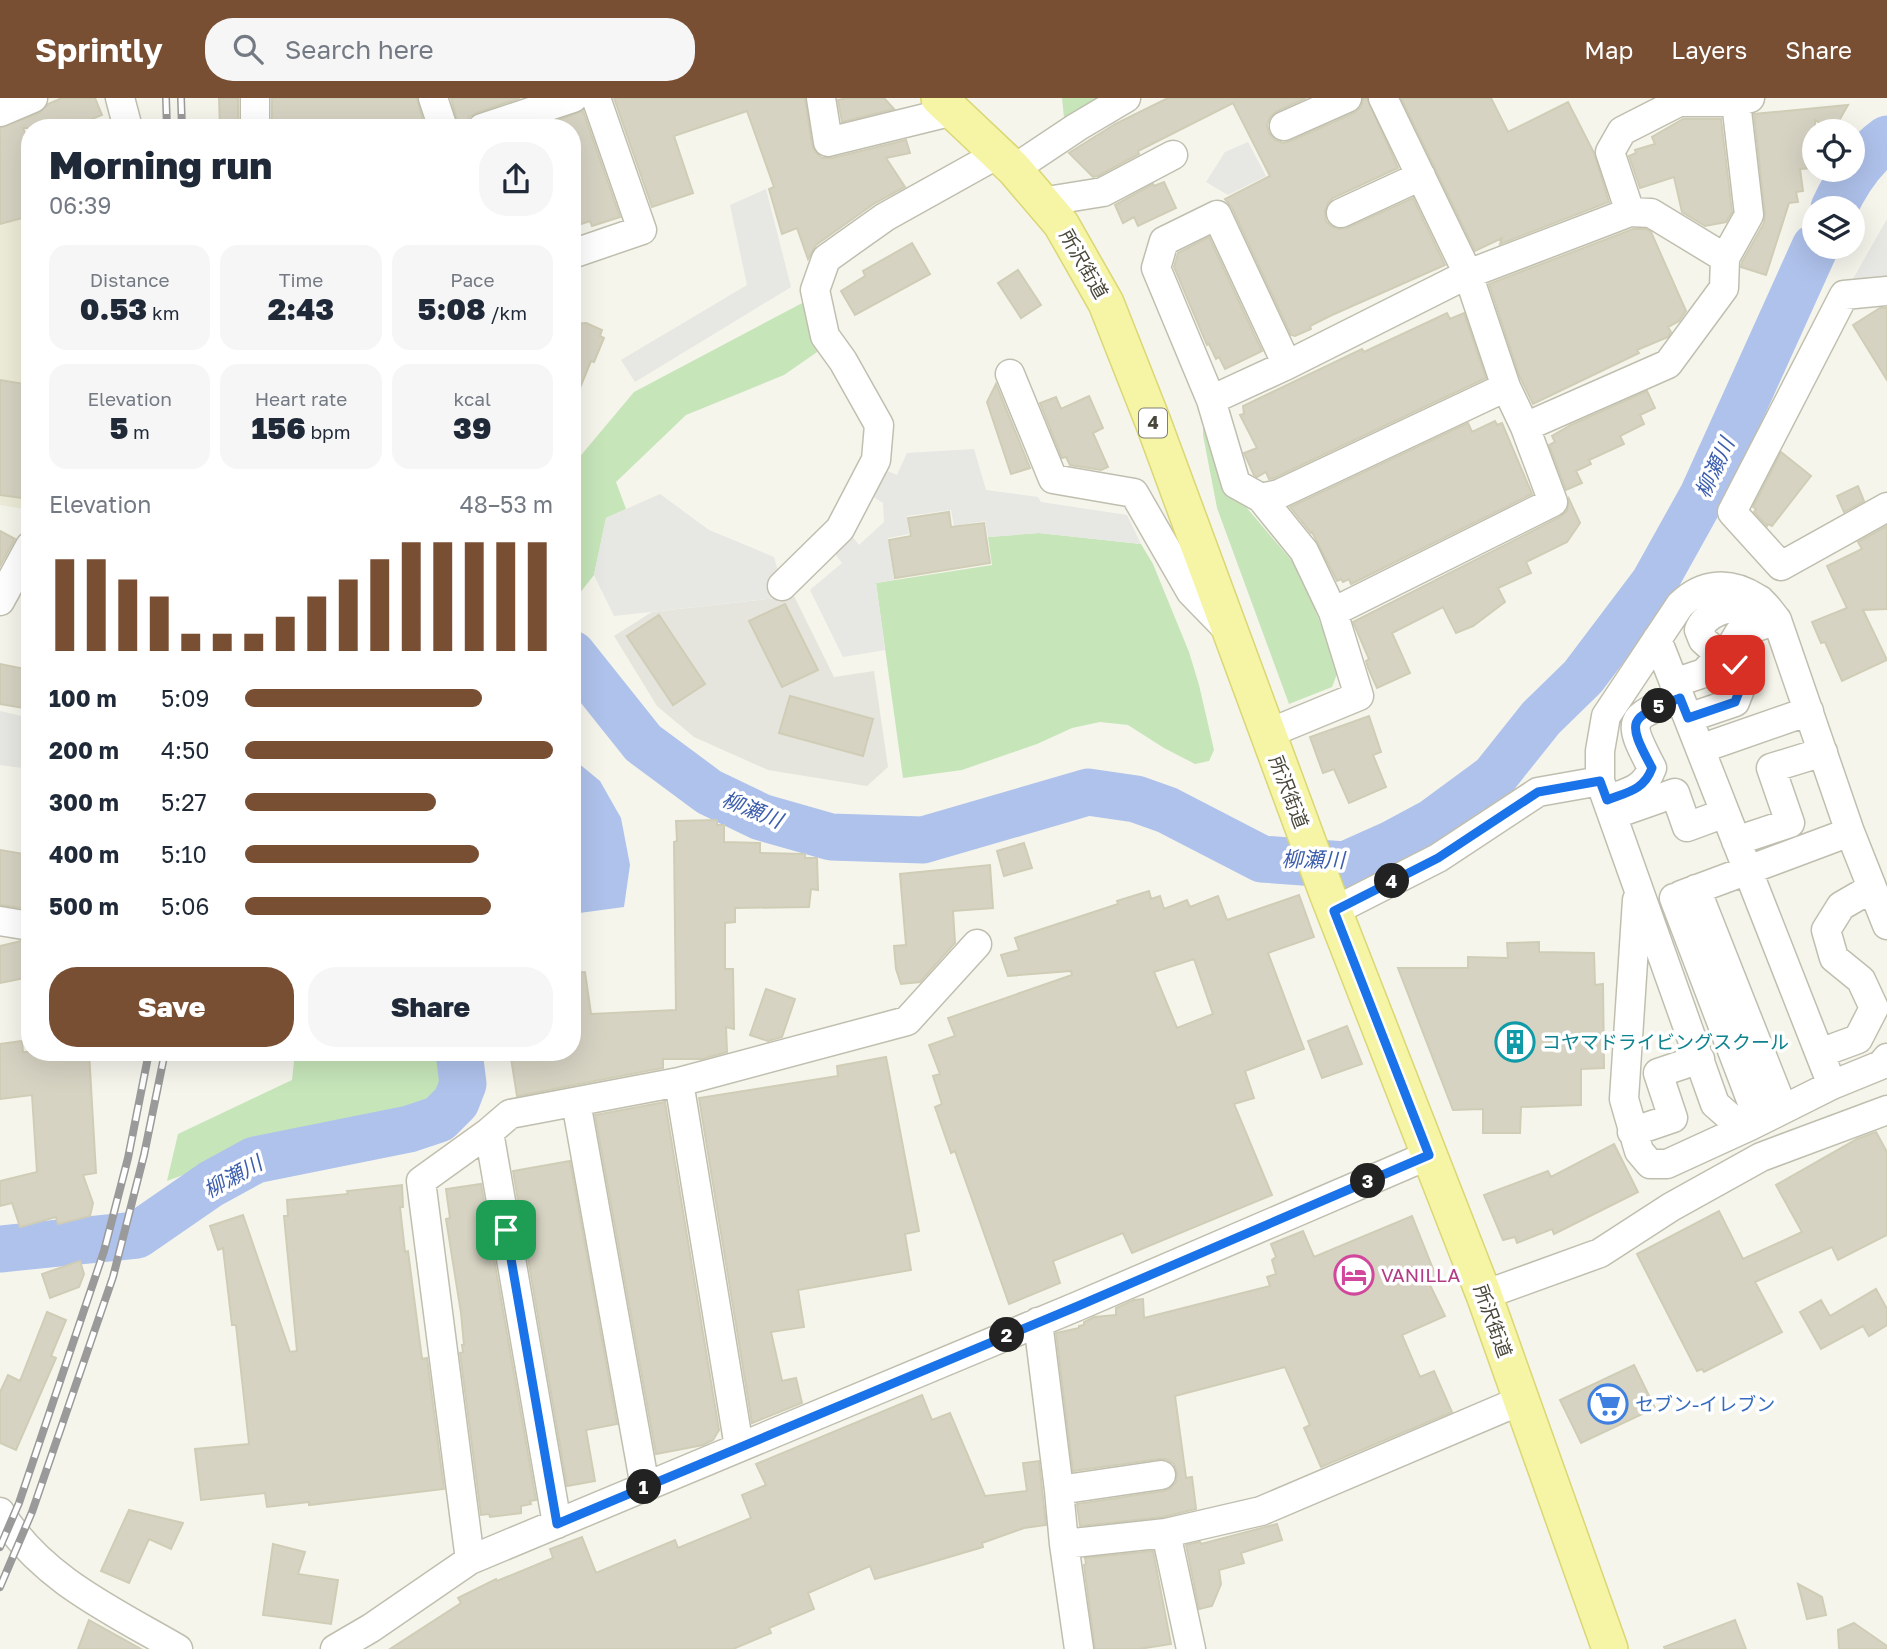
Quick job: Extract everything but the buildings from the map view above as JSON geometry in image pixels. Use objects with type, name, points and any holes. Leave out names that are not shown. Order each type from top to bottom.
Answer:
[{"type":"main road","name":"所沢街道","points":[[946,105],[1006,162],[1061,224],[1106,303],[1290,795],[1484,1295],[1610,1649]]},
{"type":"street","points":[[0,112],[33,98]]},
{"type":"street","points":[[120,98],[126,119]]},
{"type":"street","points":[[255,98],[255,119]]},
{"type":"street","points":[[433,98],[440,119]]},
{"type":"street","points":[[509,119],[573,98]]},
{"type":"street","points":[[581,251],[642,230],[596,98]]},
{"type":"street","points":[[821,98],[828,142],[946,105]]},
{"type":"street","points":[[782,586],[840,529],[876,460],[878,425],[843,361],[825,337],[815,290],[826,259],[885,217],[1006,162],[1126,98]]},
{"type":"street","points":[[1284,126],[1347,98]]},
{"type":"street","points":[[1333,612],[1553,502],[1525,427],[1506,387],[1468,274],[1383,98]]},
{"type":"street","points":[[1525,427],[1668,364],[1724,288],[1725,258],[1749,215],[1743,100],[1679,102],[1622,131],[1609,152],[1630,212]]},
{"type":"street","points":[[1041,202],[1103,192],[1173,155]]},
{"type":"street","points":[[1341,213],[1421,176]]},
{"type":"street","points":[[1211,400],[1468,274],[1630,212],[1651,213],[1725,258]]},
{"type":"street","points":[[1267,734],[1359,696],[1333,612],[1304,551],[1261,498],[1236,484],[1211,400],[1156,268],[1164,241],[1217,215],[1287,365]]},
{"type":"street","points":[[1887,291],[1844,295],[1732,512],[1781,566],[1887,508]]},
{"type":"street","points":[[1010,373],[1053,479],[1134,493],[1191,592],[1230,632]]},
{"type":"street","points":[[1261,498],[1279,494],[1506,387]]},
{"type":"street","points":[[0,601],[21,562]]},
{"type":"street","points":[[1764,1119],[1732,1119],[1715,1104],[1606,799],[1600,751],[1606,716],[1690,594],[1706,587],[1724,587],[1743,592],[1769,610],[1887,925]]},
{"type":"street","points":[[1681,700],[1716,660],[1715,651],[1703,640],[1699,630],[1701,623],[1713,614],[1769,610]]},
{"type":"street","points":[[1606,799],[1632,791],[1647,782],[1652,768],[1634,735],[1637,719],[1647,711],[1681,700],[1735,702],[1744,679],[1735,665],[1730,648],[1739,633],[1769,610]]},
{"type":"street","points":[[1657,639],[1832,1085]]},
{"type":"street","points":[[1700,748],[1809,711]]},
{"type":"street","points":[[1736,841],[1790,823],[1771,768],[1823,752]]},
{"type":"street","points":[[1331,902],[1438,858],[1538,792],[1606,799],[1675,793],[1687,827],[1725,813]]},
{"type":"street","points":[[1642,898],[1685,893],[1850,832]]},
{"type":"street","points":[[1819,1053],[1858,1039],[1874,1008],[1861,980],[1834,958],[1826,930],[1841,906],[1872,888]]},
{"type":"street","points":[[1685,893],[1764,1119]]},
{"type":"street","points":[[1642,898],[1624,1099],[1639,1151],[1650,1164],[1667,1164],[1832,1085],[1881,1065],[1887,1058]]},
{"type":"street","points":[[0,921],[21,924]]},
{"type":"street","points":[[470,1560],[421,1181],[510,1114],[679,1082],[907,1021],[977,944]]},
{"type":"street","points":[[1632,1132],[1673,1118],[1658,1073],[1700,1059]]},
{"type":"street","points":[[679,1082],[739,1447]]},
{"type":"street","points":[[576,1102],[645,1487]]},
{"type":"street","points":[[1484,1295],[1600,1253],[1671,1207],[1760,1157],[1887,1110]]},
{"type":"street","points":[[489,1132],[557,1524]]},
{"type":"street","points":[[335,1649],[371,1628],[470,1560],[1429,1155]]},
{"type":"street","points":[[1038,1322],[1079,1649]]},
{"type":"street","points":[[1064,1544],[1166,1532],[1261,1511],[1522,1400]]},
{"type":"street","points":[[1059,1490],[1161,1475]]},
{"type":"street","points":[[0,1512],[11,1530],[36,1558],[76,1591],[178,1649]]},
{"type":"street","points":[[1166,1532],[1191,1649]]},
{"type":"shaded area","points":[[1248,142],[1266,176],[1228,195],[1206,182],[1225,152]]},
{"type":"shaded area","points":[[21,150],[21,508],[0,505],[0,154]]},
{"type":"shaded area","points":[[766,189],[791,287],[635,382],[621,360],[747,285],[730,205]]},
{"type":"shaded area","points":[[1887,219],[1887,279],[1853,279]]},
{"type":"shaded area","points":[[974,449],[986,490],[1038,497],[1041,502],[1127,515],[1141,544],[1039,533],[988,537],[985,521],[954,526],[951,510],[907,516],[909,534],[888,538],[894,580],[876,583],[885,650],[843,657],[810,590],[842,563],[833,551],[852,536],[859,545],[884,522],[883,503],[872,496],[885,470],[897,475],[907,453]]},
{"type":"shaded area","points":[[660,494],[709,530],[774,557],[782,586],[794,596],[614,616],[594,575],[606,518]]},
{"type":"shaded area","points":[[794,596],[834,677],[874,671],[888,767],[867,786],[768,770],[694,737],[657,706],[614,636],[652,612]]},
{"type":"shaded area","points":[[0,711],[21,716],[21,768],[0,765]]},
{"type":"green space","points":[[1062,98],[1097,98],[1064,118]]},
{"type":"green space","points":[[806,301],[820,350],[784,375],[686,415],[616,482],[626,509],[606,518],[594,575],[581,592],[581,455],[634,392]]},
{"type":"green space","points":[[1203,414],[1223,480],[1298,568],[1339,669],[1332,687],[1289,704],[1217,508],[1203,435]]},
{"type":"green space","points":[[1039,533],[1141,544],[1153,564],[1189,652],[1214,750],[1209,761],[1195,764],[1128,725],[1100,722],[1072,728],[1037,744],[962,770],[903,778],[876,583],[992,565],[988,537]]},
{"type":"green space","points":[[294,1061],[451,1061],[453,1081],[439,1101],[398,1125],[265,1144],[167,1181],[178,1134],[292,1080]]},
{"type":"water","points":[[581,765],[600,781],[621,818],[630,865],[624,907],[581,913]]},
{"type":"waterway","name":"柳瀬川","points":[[1840,196],[1856,170],[1887,139]]},
{"type":"waterway","name":"柳瀬川","points":[[581,665],[643,743],[709,792],[761,817],[831,837],[923,840],[1088,792],[1136,799],[1167,810],[1262,859],[1345,865],[1433,822],[1494,777],[1541,718],[1583,677],[1654,583],[1703,495],[1810,259]]},
{"type":"waterway","name":"柳瀬川","points":[[0,1249],[137,1235],[211,1184],[255,1160],[409,1129],[439,1119],[456,1102],[463,1084],[460,1061]]},
{"type":"railway","points":[[166,98],[167,119]]},
{"type":"railway","points":[[181,98],[182,119]]},
{"type":"railway","points":[[0,1547],[19,1503],[104,1251],[128,1158],[147,1061]]},
{"type":"railway","points":[[0,1587],[32,1512],[113,1277],[144,1155],[163,1061]]},
{"type":"place","name":"コヤマドライビングスクール","points":[[1515,1042]]},
{"type":"place","name":"VANILLA","points":[[1354,1275]]},
{"type":"place","name":"セブン-イレブン","points":[[1608,1404]]},
{"type":"route","points":[[506,1230],[557,1524],[1078,1306],[1429,1155],[1334,911],[1438,858],[1538,792],[1600,781],[1607,800],[1647,782],[1652,768],[1634,735],[1637,719],[1647,711],[1680,698],[1688,718],[1735,702],[1744,679],[1735,665]]}]
